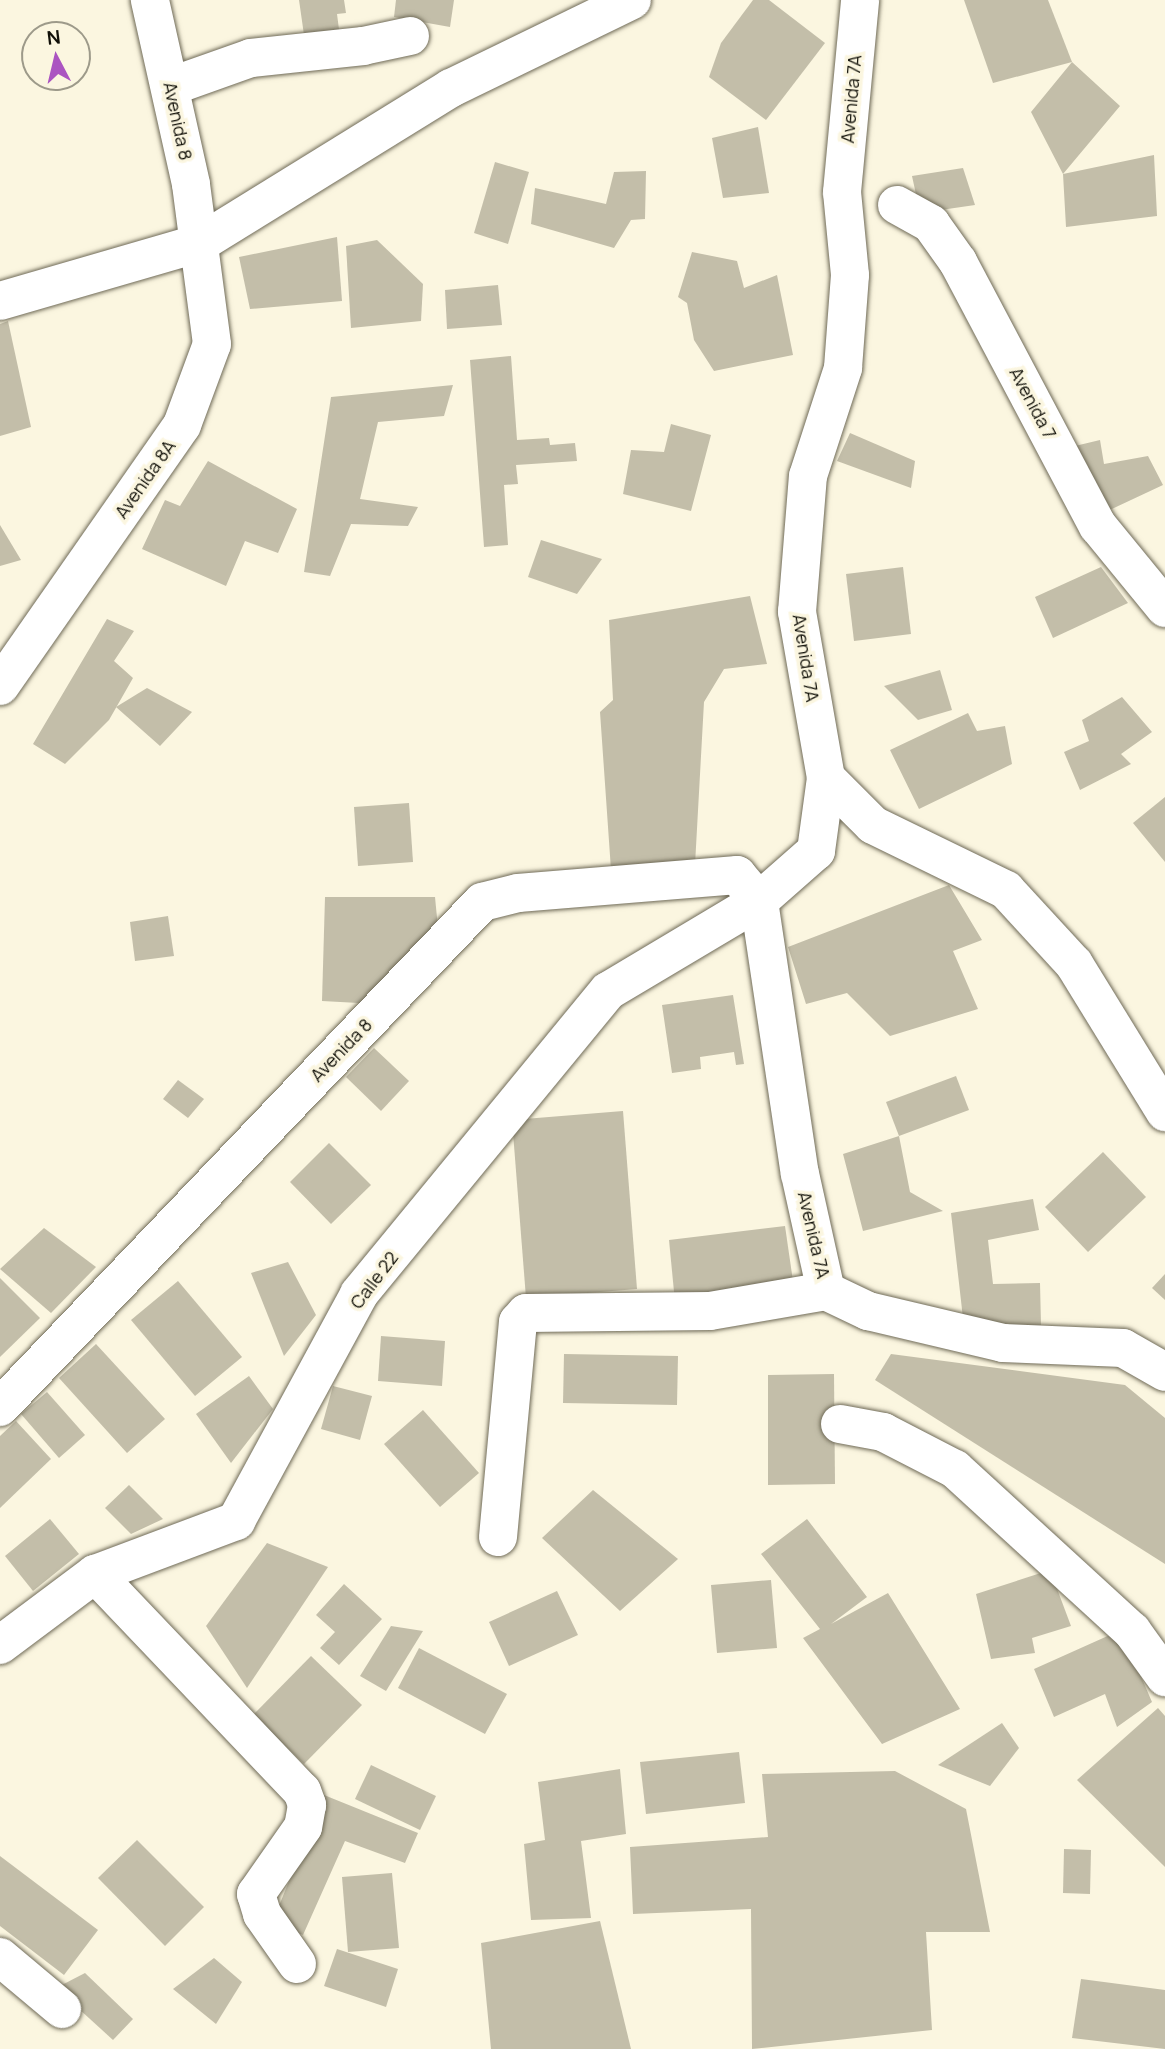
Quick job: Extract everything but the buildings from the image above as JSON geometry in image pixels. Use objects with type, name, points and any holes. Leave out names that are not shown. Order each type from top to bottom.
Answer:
[{"type":"street","name":"Avenida 8","points":[[150,0],[172,86],[200,243]]},
{"type":"street","points":[[0,301],[200,243],[452,88],[632,0]]},
{"type":"street","name":"Avenida 7A","points":[[826,1290],[800,1174],[759,901],[816,851],[826,778],[797,612],[808,476],[843,368],[850,275],[842,192],[860,0]]},
{"type":"street","points":[[172,86],[251,58],[362,46],[411,36]]},
{"type":"street","name":"Avenida 7","points":[[897,205],[930,224],[958,262],[1098,526],[1165,608]]},
{"type":"street","name":"Avenida 8A","points":[[0,686],[182,425],[212,344],[200,243]]},
{"type":"street","points":[[826,778],[873,825],[944,864],[1006,890],[1074,964],[1165,1112]]},
{"type":"street","name":"Avenida 8","points":[[0,1407],[482,902],[518,893],[737,875],[759,901]]},
{"type":"street","name":"Calle 22","points":[[0,1645],[95,1574],[236,1521],[359,1294],[608,991],[759,901]]},
{"type":"street","points":[[498,1536],[518,1322],[526,1313],[710,1311],[826,1290],[869,1311],[1003,1343],[1123,1348],[1165,1371]]},
{"type":"street","points":[[840,1424],[883,1432],[955,1469],[1132,1631],[1165,1677]]},
{"type":"street","points":[[95,1574],[302,1791],[307,1805],[303,1827],[256,1894],[262,1914],[297,1964]]},
{"type":"street","points":[[0,1957],[62,2009]]}]
